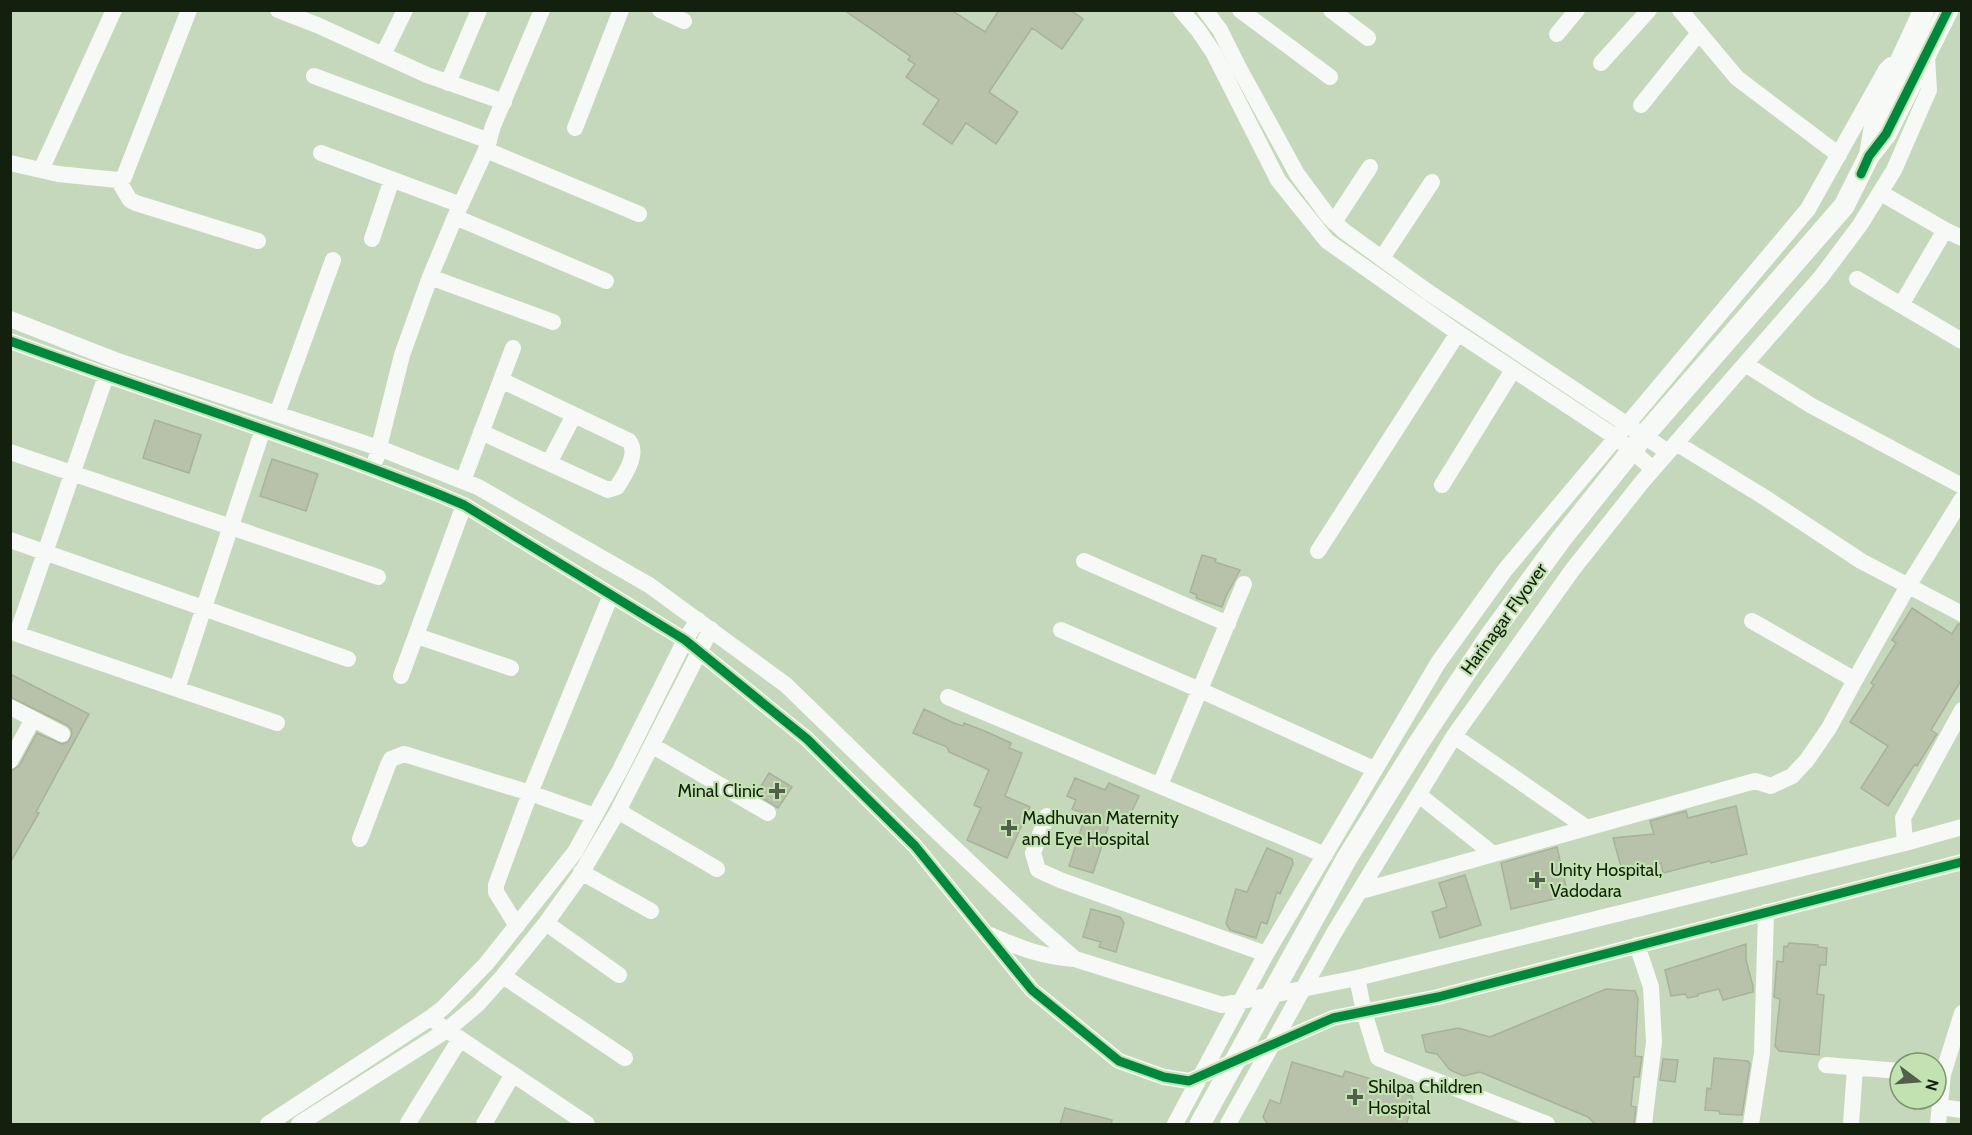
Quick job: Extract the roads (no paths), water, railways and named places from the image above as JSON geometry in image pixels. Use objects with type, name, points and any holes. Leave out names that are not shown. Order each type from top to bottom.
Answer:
[{"type":"main road","points":[[1917,53],[1924,10]]},
{"type":"main road","points":[[1917,53],[1948,10]]},
{"type":"main road","name":"Harinagar Flyover","points":[[1200,1125],[1347,858],[1418,744],[1490,636],[1562,538],[1641,439],[1844,206],[1865,165],[1886,134],[1904,79],[1917,53]]},
{"type":"street","points":[[40,170],[114,10]]},
{"type":"street","points":[[10,164],[58,174],[118,180],[124,177],[189,10]]},
{"type":"street","points":[[278,10],[427,75],[504,102]]},
{"type":"street","points":[[383,55],[405,10]]},
{"type":"street","points":[[448,83],[479,10]]},
{"type":"street","points":[[374,468],[402,355],[430,278],[488,145],[542,10]]},
{"type":"street","points":[[575,128],[621,10]]},
{"type":"street","points":[[660,10],[684,21]]},
{"type":"street","points":[[1181,10],[1209,44],[1272,171],[1318,232],[1336,248],[1458,333],[1617,438],[1653,469]]},
{"type":"street","points":[[1205,10],[1220,30],[1297,174],[1334,222],[1428,292],[1628,424],[1764,497],[1861,561],[1962,614]]},
{"type":"street","points":[[1209,44],[1238,10],[1330,77]]},
{"type":"street","points":[[1331,10],[1368,38]]},
{"type":"street","points":[[1557,34],[1578,10]]},
{"type":"street","points":[[1601,63],[1649,10]]},
{"type":"street","points":[[1680,10],[1737,78],[1839,155]]},
{"type":"street","points":[[1641,105],[1699,33]]},
{"type":"street","points":[[1175,1125],[1266,954],[1438,663],[1505,570],[1808,209],[1886,70],[1917,53],[1929,90],[1907,142],[1881,193],[1833,263],[1653,469],[1573,569],[1454,736],[1303,989],[1228,1125]]},
{"type":"street","points":[[314,76],[488,145],[639,214]]},
{"type":"street","points":[[321,153],[392,179],[606,281]]},
{"type":"street","points":[[1334,222],[1370,167]]},
{"type":"street","points":[[372,239],[392,179]]},
{"type":"street","points":[[118,180],[130,200],[136,203],[258,241]]},
{"type":"street","points":[[1382,258],[1432,182]]},
{"type":"street","points":[[1881,193],[1962,238]]},
{"type":"street","points":[[1901,306],[1946,230]]},
{"type":"street","points":[[277,414],[333,260]]},
{"type":"street","points":[[430,278],[553,322]]},
{"type":"street","points":[[1857,279],[1962,341]]},
{"type":"street","points":[[10,319],[115,360],[379,448],[463,481],[487,491],[649,585],[786,685],[929,824],[1036,925],[1075,958]]},
{"type":"street","points":[[1318,551],[1458,333]]},
{"type":"street","points":[[10,341],[374,468],[464,505],[685,640],[807,739],[911,842],[1032,990],[1119,1061],[1164,1077],[1189,1081],[1333,1018],[1438,997],[1962,862]]},
{"type":"street","points":[[463,481],[513,348]]},
{"type":"street","points":[[1745,364],[1812,406],[1962,486]]},
{"type":"street","points":[[1442,485],[1513,370]]},
{"type":"street","points":[[106,376],[45,552],[14,633],[277,723]]},
{"type":"street","points":[[481,432],[608,490],[617,487],[621,482],[633,453],[633,446],[629,441],[501,380]]},
{"type":"street","points":[[549,463],[574,415]]},
{"type":"street","points":[[177,689],[263,429]]},
{"type":"street","points":[[10,452],[378,577]]},
{"type":"street","points":[[1361,891],[1755,781],[1771,786],[1792,776],[1807,760],[1829,728],[1908,586],[1962,499]]},
{"type":"street","points":[[401,676],[464,505]]},
{"type":"street","points":[[10,540],[348,659]]},
{"type":"street","points":[[1084,561],[1228,624]]},
{"type":"street","points":[[1160,785],[1244,584]]},
{"type":"street","points":[[517,926],[495,889],[530,794],[611,595]]},
{"type":"street","points":[[1752,621],[1855,680]]},
{"type":"street","points":[[268,1125],[430,1018],[443,1008],[486,964],[575,852],[625,761],[685,640],[705,625]]},
{"type":"street","points":[[408,1123],[454,1034],[546,923],[618,812],[699,652],[705,625]]},
{"type":"street","points":[[1061,630],[1374,769]]},
{"type":"street","points":[[417,636],[511,668]]},
{"type":"street","points":[[948,697],[1325,855]]},
{"type":"street","points":[[10,707],[62,734]]},
{"type":"street","points":[[1905,843],[1903,818],[1962,710]]},
{"type":"street","points":[[10,761],[33,718]]},
{"type":"street","points":[[1454,736],[1587,828]]},
{"type":"street","points":[[652,746],[768,813]]},
{"type":"street","points":[[360,839],[391,759],[404,754],[595,816]]},
{"type":"street","points":[[1419,795],[1493,854]]},
{"type":"street","points":[[618,812],[717,869]]},
{"type":"street","points":[[1047,816],[1033,853],[1038,870],[1266,954]]},
{"type":"street","points":[[911,842],[929,824]]},
{"type":"street","points":[[986,934],[1033,953],[1050,957],[1075,958],[1222,1005],[1357,978],[1905,843],[1961,832]]},
{"type":"street","points":[[581,872],[651,911]]},
{"type":"street","points":[[1751,1125],[1762,1053],[1766,912]]},
{"type":"street","points":[[546,923],[619,975]]},
{"type":"street","points":[[1637,945],[1651,987],[1654,1042],[1644,1125]]},
{"type":"street","points":[[503,975],[625,1058]]},
{"type":"street","points":[[1357,978],[1364,1012],[1378,1058],[1547,1125]]},
{"type":"street","points":[[1948,1051],[1962,1013]]},
{"type":"street","points":[[430,1018],[513,1074],[564,1118],[587,1125]]},
{"type":"street","points":[[299,1125],[454,1034]]},
{"type":"street","points":[[1826,1065],[1888,1070]]},
{"type":"street","points":[[1851,1125],[1855,1068]]},
{"type":"street","points":[[484,1125],[513,1074]]},
{"type":"place","name":"Minal Clinic","points":[[777,791]]},
{"type":"place","name":"Madhuvan Maternity and Eye Hospital","points":[[1009,828]]},
{"type":"place","name":"Unity Hospital, Vadodara","points":[[1537,880]]},
{"type":"place","name":"Shilpa Children Hospital","points":[[1355,1097]]}]
